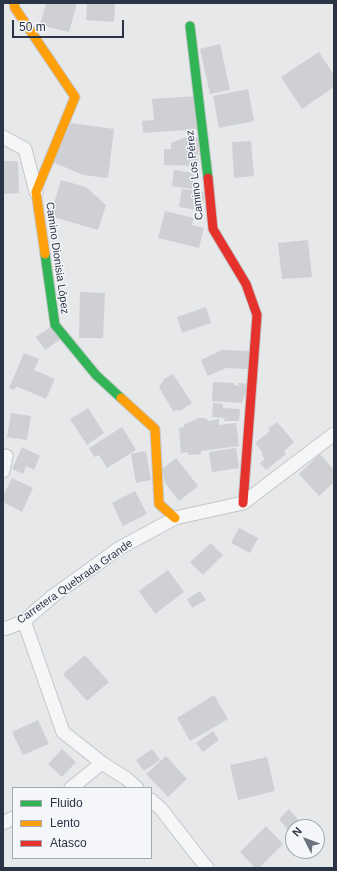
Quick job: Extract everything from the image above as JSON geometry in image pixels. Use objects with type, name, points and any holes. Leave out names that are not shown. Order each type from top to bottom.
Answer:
[{"type":"street","name":"Camino Dionisia López","points":[[14,3],[15,8],[75,97],[36,192],[55,325],[96,375],[155,429],[158,504],[175,518]]},
{"type":"street","name":"Camino Los Pérez","points":[[190,26],[213,229],[246,284],[257,315],[243,503]]},
{"type":"street","points":[[3,137],[25,149],[36,192]]},
{"type":"street","name":"Carretera Quebrada Grande","points":[[3,629],[24,621],[53,596],[118,549],[175,518],[243,503],[334,434]]},
{"type":"street","points":[[3,471],[6,456]]},
{"type":"street","points":[[24,621],[63,732],[102,763],[127,778],[136,787]]},
{"type":"street","points":[[72,787],[102,763]]},
{"type":"street","points":[[152,801],[161,809],[207,868]]},
{"type":"street","points":[[3,823],[12,818]]},
{"type":"building","points":[[46,3],[77,3],[69,32],[40,25]]},
{"type":"building","points":[[87,3],[115,3],[114,22],[86,20]]},
{"type":"building","points":[[220,44],[230,90],[210,94],[200,49]]},
{"type":"building","points":[[319,52],[334,75],[334,87],[302,109],[281,77]]},
{"type":"building","points":[[248,89],[254,121],[219,128],[213,96]]},
{"type":"building","points":[[198,96],[200,129],[143,133],[142,121],[154,120],[152,99]]},
{"type":"building","points":[[71,123],[114,129],[108,178],[83,175],[53,162]]},
{"type":"building","points":[[186,137],[199,138],[198,166],[164,165],[164,149],[171,149],[171,143]]},
{"type":"building","points":[[251,141],[254,176],[234,178],[232,142]]},
{"type":"building","points":[[3,161],[18,161],[19,193],[3,194]]},
{"type":"building","points":[[174,170],[194,173],[192,189],[172,186]]},
{"type":"building","points":[[61,180],[86,187],[106,205],[98,230],[50,216]]},
{"type":"building","points":[[182,189],[205,192],[202,211],[179,207]]},
{"type":"building","points":[[165,211],[194,218],[192,225],[204,228],[199,248],[158,238]]},
{"type":"building","points":[[308,240],[312,277],[282,279],[278,243]]},
{"type":"building","points":[[80,292],[105,293],[103,338],[79,338]]},
{"type":"building","points":[[206,307],[211,323],[182,333],[177,317]]},
{"type":"building","points":[[52,326],[61,339],[45,350],[36,337]]},
{"type":"building","points":[[222,350],[250,351],[249,369],[226,368],[208,376],[201,360]]},
{"type":"building","points":[[24,353],[39,359],[34,370],[55,379],[46,399],[16,386],[14,390],[9,388]]},
{"type":"building","points":[[173,374],[192,403],[181,410],[173,411],[159,387],[164,379]]},
{"type":"building","points":[[213,382],[234,383],[234,385],[239,386],[238,383],[249,384],[242,403],[212,401]]},
{"type":"building","points":[[213,403],[223,404],[223,408],[240,409],[239,421],[224,421],[225,418],[212,417]]},
{"type":"building","points":[[88,408],[104,433],[87,445],[70,419]]},
{"type":"building","points":[[11,413],[31,416],[27,440],[7,437]]},
{"type":"building","points":[[198,418],[205,418],[209,421],[219,419],[219,425],[236,423],[239,446],[201,451],[201,454],[188,455],[188,452],[181,453],[179,428],[184,427],[184,425]]},
{"type":"building","points":[[277,422],[294,442],[284,451],[286,454],[266,470],[260,463],[265,459],[261,454],[263,453],[255,443],[270,431],[268,429]]},
{"type":"building","points":[[122,427],[136,450],[107,468],[99,455],[94,457],[89,448]]},
{"type":"building","points":[[22,447],[40,456],[34,470],[26,466],[23,474],[12,469]]},
{"type":"building","points":[[236,448],[239,468],[212,472],[209,452]]},
{"type":"building","points":[[146,451],[151,480],[136,483],[131,454]]},
{"type":"building","points":[[320,454],[334,470],[334,482],[319,496],[299,474]]},
{"type":"building","points":[[176,458],[198,486],[179,501],[165,483],[162,469]]},
{"type":"building","points":[[12,478],[33,488],[22,512],[3,502],[3,496]]},
{"type":"building","points":[[135,491],[147,514],[123,526],[112,503]]},
{"type":"building","points":[[239,528],[258,538],[250,553],[231,543]]},
{"type":"building","points":[[211,543],[223,555],[203,575],[190,562]]},
{"type":"building","points":[[168,570],[184,592],[155,614],[139,591]]},
{"type":"building","points":[[200,591],[206,600],[192,608],[187,599]]},
{"type":"building","points":[[85,655],[109,682],[87,701],[63,674]]},
{"type":"building","points":[[214,695],[228,719],[190,741],[177,718]]},
{"type":"building","points":[[38,720],[49,744],[23,755],[12,732]]},
{"type":"building","points":[[213,731],[219,740],[203,752],[196,743]]},
{"type":"building","points":[[62,749],[76,762],[62,777],[48,764]]},
{"type":"building","points":[[152,749],[160,760],[144,771],[136,760]]},
{"type":"building","points":[[166,756],[187,779],[168,797],[146,774]]},
{"type":"building","points":[[267,757],[275,791],[238,800],[230,765]]},
{"type":"building","points":[[289,809],[297,819],[285,819],[285,826],[279,819]]},
{"type":"building","points":[[266,826],[283,844],[259,868],[255,868],[240,852]]},
{"type":"traffic: fast","points":[[190,26],[208,178]]},
{"type":"traffic: fast","points":[[45,254],[55,325],[96,375],[121,398]]},
{"type":"traffic: slow","points":[[14,3],[15,8],[75,97],[36,192],[45,254]]},
{"type":"traffic: slow","points":[[121,398],[155,429],[159,504],[175,518]]},
{"type":"traffic: jam","points":[[208,178],[213,229],[246,284],[257,315],[243,503]]}]
